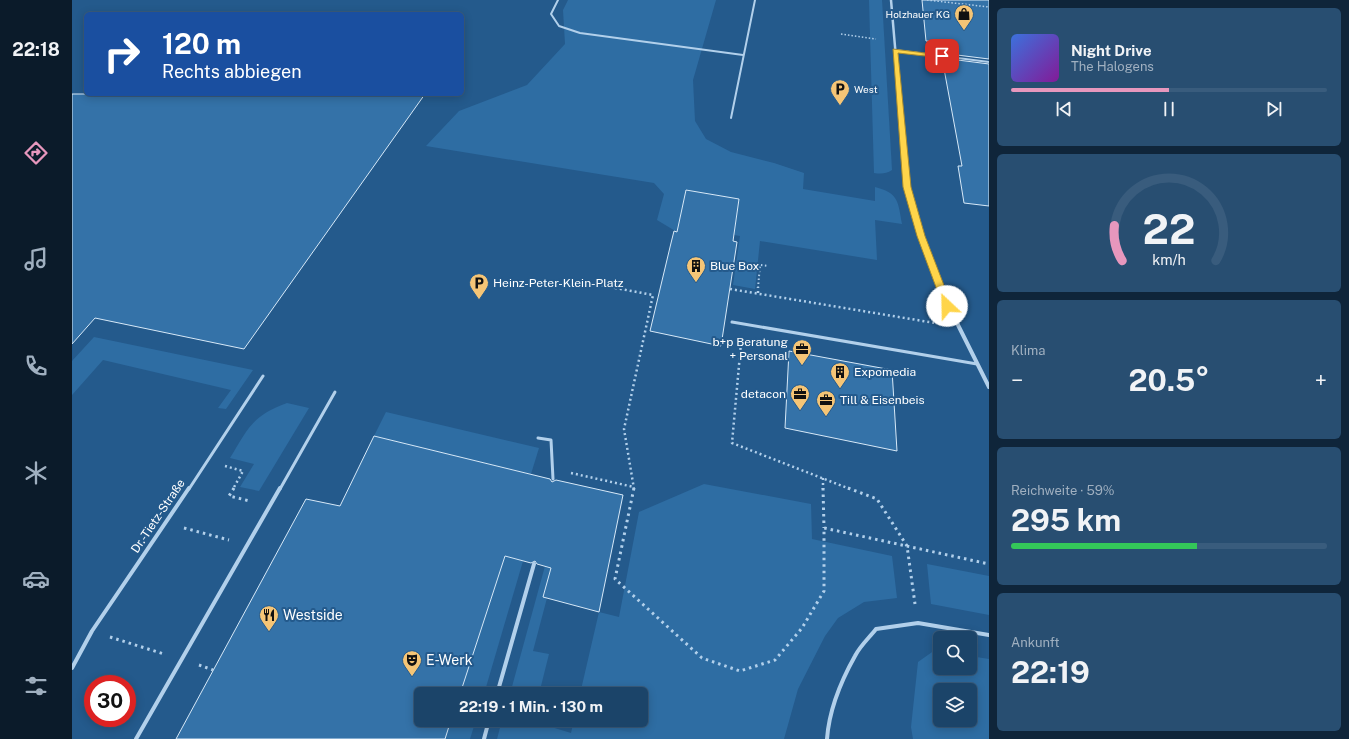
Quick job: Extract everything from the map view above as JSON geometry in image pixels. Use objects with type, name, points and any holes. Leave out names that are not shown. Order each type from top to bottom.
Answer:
[{"type":"street","points":[[891,0],[907,187],[921,236],[942,296],[989,387]]},
{"type":"lane","points":[[558,0],[551,14],[559,26],[580,33],[743,55]]},
{"type":"lane","points":[[731,118],[755,0]]},
{"type":"lane","points":[[895,50],[989,62]]},
{"type":"lane","points":[[732,322],[977,364]]},
{"type":"lane","name":"Dr.-Tietz-Straße","points":[[72,668],[92,631],[207,462],[263,376]]},
{"type":"lane","points":[[136,739],[335,392]]},
{"type":"lane","points":[[538,438],[552,440],[553,479]]},
{"type":"lane","points":[[499,687],[534,564]]},
{"type":"lane","points":[[827,739],[828,723],[841,687],[856,654],[876,629],[918,623],[989,635]]},
{"type":"lane","points":[[484,739],[487,727]]},
{"type":"path","points":[[927,0],[989,7]]},
{"type":"path","points":[[841,34],[870,38]]},
{"type":"path","points":[[758,294],[760,265],[768,266]]},
{"type":"path","points":[[586,283],[654,295],[624,429],[634,487],[634,496],[615,579],[702,658],[740,671],[775,660],[802,628],[824,591],[823,478]]},
{"type":"path","points":[[730,289],[958,327]]},
{"type":"path","points":[[742,338],[732,443],[877,499],[907,546],[918,623]]},
{"type":"path","points":[[207,462],[243,472],[229,496]]},
{"type":"path","points":[[578,475],[634,487]]},
{"type":"path","points":[[824,528],[989,564]]},
{"type":"path","points":[[190,530],[248,546]]},
{"type":"path","points":[[114,638],[182,660]]},
{"type":"path","points":[[200,666],[213,670]]},
{"type":"shaded area","points":[[568,0],[716,0],[693,80],[695,121],[706,139],[731,152],[774,163],[804,173],[803,189],[875,201],[875,187],[889,192],[898,204],[902,224],[875,220],[877,260],[760,241],[755,289],[733,285],[740,236],[734,235],[739,199],[686,190],[677,232],[657,220],[664,194],[654,183],[426,146],[459,111],[527,85],[565,44],[563,10]]},
{"type":"shaded area","points":[[869,0],[882,0],[892,170],[881,174],[874,173]]},
{"type":"shaded area","points":[[94,337],[253,370],[226,409],[218,408],[231,390],[103,360],[72,395],[72,361]]},
{"type":"shaded area","points":[[287,403],[309,408],[259,491],[240,487],[254,464],[230,458],[252,424],[266,413]]},
{"type":"shaded area","points":[[386,412],[539,448],[531,474],[374,436]]},
{"type":"shaded area","points":[[704,484],[811,504],[812,539],[892,556],[897,598],[864,602],[838,618],[825,636],[798,689],[784,739],[497,739],[500,727],[551,727],[571,733],[572,727],[648,727],[648,687],[582,687],[599,612],[619,617],[639,512]]},
{"type":"shaded area","points":[[505,556],[523,561],[486,687],[462,687]]},
{"type":"shaded area","points":[[927,564],[989,576],[989,615],[931,604]]},
{"type":"shaded area","points":[[545,566],[551,568],[543,597],[547,598],[533,651],[549,654],[541,687],[512,687]]},
{"type":"shaded area","points":[[933,651],[933,675],[977,675],[977,657],[989,659],[989,739],[913,739],[911,727],[918,662]]},
{"type":"shaded area","points":[[449,727],[474,727],[470,739],[445,739]]},
{"type":"building","points":[[922,0],[989,0],[989,59],[941,53],[939,42],[926,41]]},
{"type":"building","points":[[942,58],[989,64],[989,206],[964,203],[958,166],[962,166]]},
{"type":"building","points":[[72,94],[84,94],[84,96],[424,96],[244,349],[95,318],[72,344]]},
{"type":"building","name":"Blue Box","points":[[686,190],[739,199],[733,241],[737,242],[721,346],[650,331],[674,231],[677,232]]},
{"type":"building","name":"Expomedia","points":[[789,351],[892,370],[897,451],[785,428]]},
{"type":"building","points":[[374,436],[550,479],[552,482],[556,480],[623,495],[599,612],[543,597],[551,568],[537,564],[535,561],[531,563],[505,556],[462,687],[414,687],[414,727],[449,727],[445,739],[176,739],[306,499],[340,506]]},
{"type":"place","name":"Holzhauer KG","points":[[964,31]]},
{"type":"place","name":"West","points":[[840,106]]},
{"type":"place","name":"Blue Box","points":[[696,283]]},
{"type":"place","name":"Heinz-Peter-Klein-Platz","points":[[479,300]]},
{"type":"place","name":"b+p Beratung + Personal","points":[[802,366]]},
{"type":"place","name":"Expomedia","points":[[840,389]]},
{"type":"place","name":"detacon","points":[[800,411]]},
{"type":"place","name":"Till & Eisenbeis","points":[[826,417]]},
{"type":"place","name":"Westside","points":[[269,632]]},
{"type":"place","name":"E-Werk","points":[[412,677]]},
{"type":"route","points":[[942,56],[895,50],[907,187],[921,236],[942,296],[947,306]]}]
